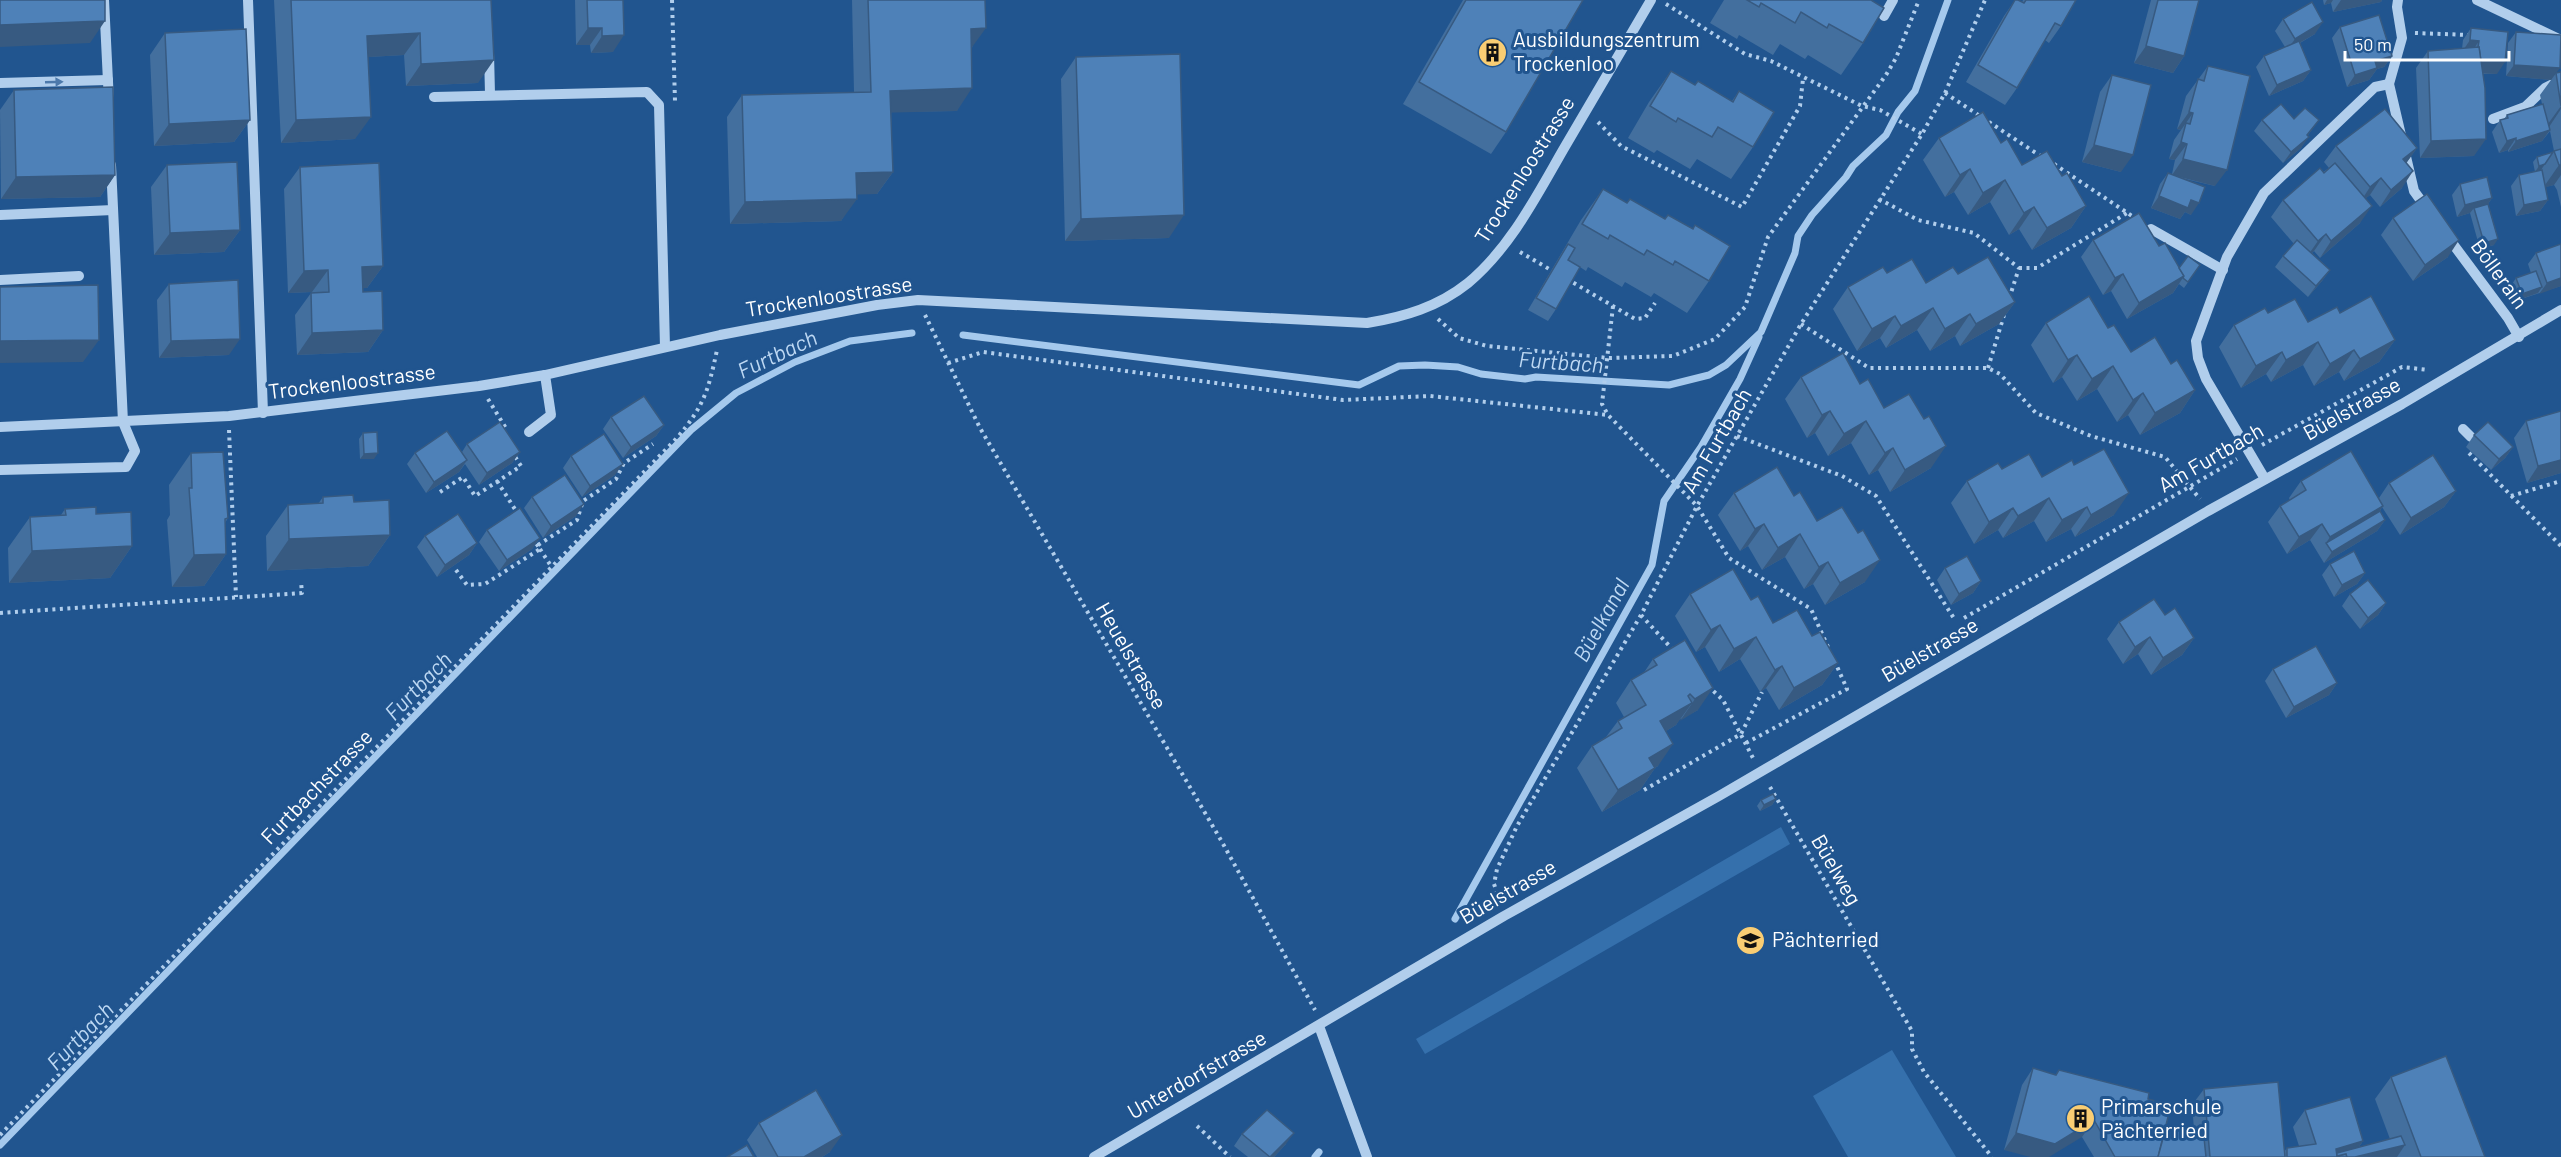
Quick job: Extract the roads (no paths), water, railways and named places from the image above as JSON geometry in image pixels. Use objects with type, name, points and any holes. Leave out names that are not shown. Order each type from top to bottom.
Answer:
[{"type":"street","points":[[104,0],[109,116]]},
{"type":"street","points":[[249,0],[262,413]]},
{"type":"street","name":"Trockenloostrasse","points":[[0,427],[229,416],[479,386],[545,375],[720,335],[877,305],[918,300],[1368,323],[1398,318],[1427,308],[1466,284],[1496,256],[1528,209],[1651,0]]},
{"type":"street","points":[[1884,16],[1893,0]]},
{"type":"street","name":"Böllerain","points":[[2398,0],[2402,38],[2389,84],[2414,191],[2508,318],[2519,337]]},
{"type":"street","points":[[2477,0],[2500,5],[2561,40]]},
{"type":"street","points":[[488,35],[490,94]]},
{"type":"street","points":[[0,83],[108,80]]},
{"type":"street","points":[[2493,119],[2525,107],[2544,88],[2561,80]]},
{"type":"street","points":[[2265,478],[2206,379],[2198,358],[2196,341],[2223,270],[2247,218],[2264,193],[2375,87],[2389,84]]},
{"type":"street","points":[[434,97],[647,92],[659,105],[665,347]]},
{"type":"street","points":[[0,470],[126,468],[135,451],[123,422],[111,151]]},
{"type":"street","points":[[0,215],[113,210]]},
{"type":"street","points":[[2151,229],[2223,270]]},
{"type":"street","points":[[0,280],[79,276]]},
{"type":"street","name":"Büelstrasse","points":[[1321,1025],[1504,916],[1719,795],[2265,478],[2519,337],[2561,310]]},
{"type":"street","points":[[529,432],[551,415],[545,375]]},
{"type":"street","points":[[2463,429],[2471,437]]},
{"type":"street","points":[[1321,1025],[1367,1157]]},
{"type":"street","name":"Unterdorfstrasse","points":[[1094,1157],[1321,1025]]},
{"type":"waterway","name":"Furtbach","points":[[963,335],[1359,385],[1399,366],[1425,365],[1458,367],[1481,374],[1525,379],[1536,377],[1669,385],[1709,375],[1726,365],[1761,332],[1795,253],[1798,236],[1812,215],[1853,166],[1886,135],[1898,112],[1915,91],[1948,0]]},
{"type":"waterway","name":"Furtbach","points":[[0,1145],[691,430],[736,393],[795,362],[850,341],[912,333]]},
{"type":"waterway","name":"Büelkanal","points":[[1455,919],[1652,565],[1664,501],[1701,447],[1740,379],[1759,337]]},
{"type":"waterway","points":[[1315,1157],[1319,1152]]},
{"type":"place","name":"Ausbildungszentrum Trockenloo","points":[[1492,52]]},
{"type":"place","name":"Pächterried","points":[[1751,940]]},
{"type":"place","name":"Primarschule Pächterried","points":[[2080,1119]]}]
